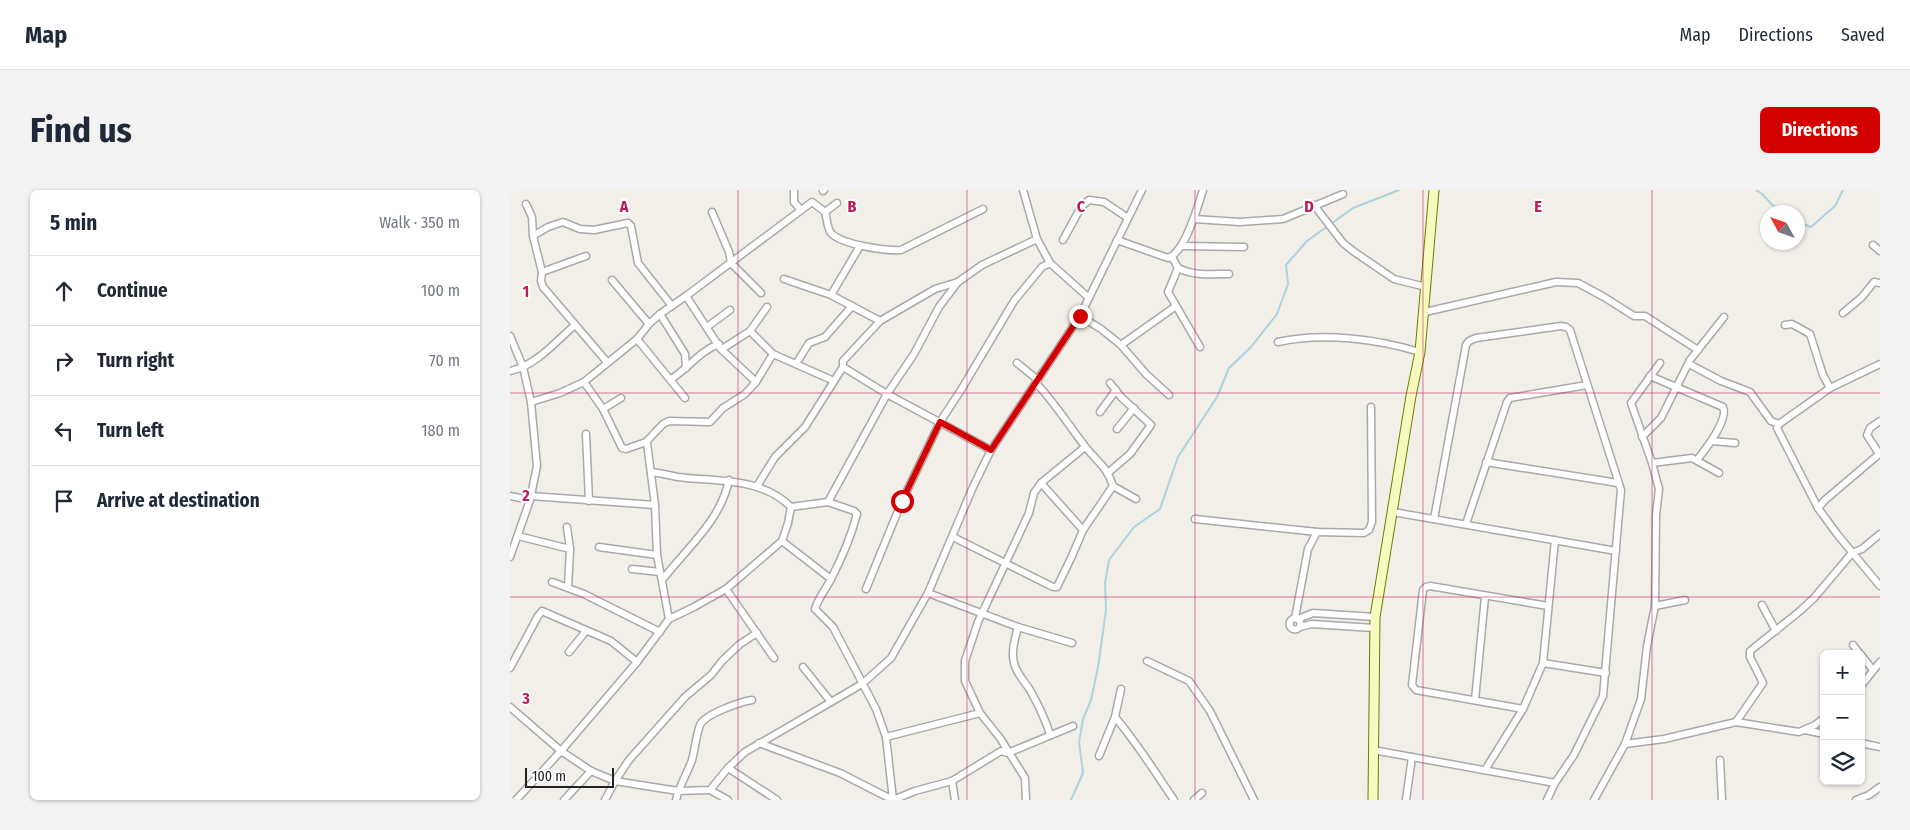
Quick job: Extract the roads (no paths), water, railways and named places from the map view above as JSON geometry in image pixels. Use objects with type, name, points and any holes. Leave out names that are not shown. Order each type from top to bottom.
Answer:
[{"type":"street","points":[[794,190],[794,202],[801,210]]},
{"type":"street","points":[[1023,190],[1038,239],[1050,263],[1089,298]]},
{"type":"street","points":[[710,790],[728,768],[745,752],[862,684],[891,658],[928,593],[973,487],[991,450],[1080,316],[1142,190]]},
{"type":"street","points":[[1117,240],[1168,258],[1172,257],[1181,246],[1194,219],[1203,190]]},
{"type":"street","points":[[1373,800],[1375,617],[1411,396],[1420,352],[1434,190]]},
{"type":"street","points":[[1194,219],[1240,222],[1283,219],[1343,194]]},
{"type":"street","points":[[1063,240],[1081,207],[1089,200],[1104,202],[1128,218]]},
{"type":"street","points":[[531,402],[560,394],[584,382],[637,339],[660,314],[814,202],[826,212],[831,234],[860,246],[888,251],[901,250],[983,209]]},
{"type":"street","points":[[826,212],[837,203]]},
{"type":"street","points":[[526,204],[532,217],[533,236],[542,272],[540,281],[543,287],[608,362]]},
{"type":"street","points":[[1314,205],[1343,243],[1386,275],[1400,281],[1426,287]]},
{"type":"street","points":[[712,212],[729,252],[731,263],[761,293]]},
{"type":"street","points":[[533,236],[548,227],[562,222],[594,230],[628,223],[631,226],[638,263],[672,306]]},
{"type":"street","points":[[828,502],[887,394],[914,354],[939,307],[958,282],[982,265],[1038,239]]},
{"type":"street","points":[[1873,245],[1880,250]]},
{"type":"street","points":[[831,295],[860,246]]},
{"type":"street","points":[[1181,246],[1244,247]]},
{"type":"street","points":[[542,272],[586,256]]},
{"type":"street","points":[[1172,257],[1178,268],[1200,274],[1229,274]]},
{"type":"street","points":[[866,589],[902,501],[940,422],[1014,301],[1042,266],[1050,263]]},
{"type":"street","points":[[1178,268],[1168,292],[1200,347]]},
{"type":"street","points":[[784,279],[831,295],[880,321]]},
{"type":"street","points":[[612,280],[649,324]]},
{"type":"street","points":[[757,486],[775,457],[804,427],[843,367],[843,361],[880,321],[935,289],[958,282]]},
{"type":"street","points":[[1424,312],[1556,282],[1578,283],[1634,316],[1645,316],[1698,350]]},
{"type":"street","points":[[1843,313],[1862,297],[1874,282],[1880,283]]},
{"type":"street","points":[[686,296],[720,347],[756,382]]},
{"type":"street","points":[[796,364],[809,343],[825,337],[852,306]]},
{"type":"street","points":[[1121,345],[1176,306]]},
{"type":"street","points":[[671,380],[686,368],[689,361],[708,348],[720,347],[750,331],[767,307]]},
{"type":"street","points":[[707,327],[730,310]]},
{"type":"street","points":[[660,314],[689,361]]},
{"type":"street","points":[[1080,316],[1101,329],[1121,345],[1146,374],[1169,395]]},
{"type":"street","points":[[1642,437],[1661,418],[1689,364],[1724,317]]},
{"type":"street","points":[[510,371],[523,367],[535,359],[575,324]]},
{"type":"street","points":[[1785,325],[1792,324],[1810,334],[1823,375],[1830,388]]},
{"type":"street","points":[[1434,519],[1464,351],[1469,341],[1476,338],[1561,326],[1566,327],[1570,330],[1621,490],[1603,696],[1574,755],[1555,783],[1547,800]]},
{"type":"street","points":[[750,331],[773,354],[834,381]]},
{"type":"street","points":[[510,336],[523,367],[531,402],[537,466],[531,498],[510,557]]},
{"type":"street","points":[[1278,342],[1300,337],[1330,337],[1397,345],[1420,352]]},
{"type":"street","points":[[637,339],[685,398]]},
{"type":"street","points":[[584,382],[603,409],[623,449],[646,442],[663,424],[669,421],[710,422],[723,408],[745,394],[756,382],[773,354]]},
{"type":"street","points":[[1594,800],[1625,744],[1641,699],[1647,646],[1655,606],[1658,489],[1652,463],[1631,403],[1660,362]]},
{"type":"street","points":[[1017,363],[1049,396],[1085,447],[1109,472],[1113,486],[1136,499]]},
{"type":"street","points":[[1689,364],[1721,381],[1750,392],[1771,421],[1778,424]]},
{"type":"street","points":[[1778,424],[1830,388],[1880,364]]},
{"type":"street","points":[[843,367],[887,394],[991,450]]},
{"type":"street","points":[[1650,376],[1723,408],[1724,414],[1712,441],[1697,460]]},
{"type":"street","points":[[1109,472],[1130,454],[1152,425],[1110,383]]},
{"type":"street","points":[[1466,524],[1506,402],[1510,398],[1587,385]]},
{"type":"street","points":[[1100,412],[1116,390]]},
{"type":"street","points":[[603,409],[621,398]]},
{"type":"street","points":[[1195,519],[1317,532],[1364,533],[1369,530],[1372,522],[1371,407]]},
{"type":"street","points":[[1117,429],[1134,408]]},
{"type":"street","points":[[1818,508],[1878,455],[1867,435],[1870,428],[1880,421]]},
{"type":"street","points":[[1778,424],[1778,431],[1818,508],[1852,553],[1879,583]]},
{"type":"street","points":[[586,434],[589,501]]},
{"type":"street","points":[[1712,441],[1734,443]]},
{"type":"street","points":[[646,442],[655,505],[657,554],[669,619]]},
{"type":"street","points":[[1026,800],[1025,778],[1000,738],[980,713],[965,681],[965,661],[978,622],[984,614],[1029,513],[1034,493],[1041,483],[1085,447]]},
{"type":"street","points":[[1652,463],[1692,458],[1719,473]]},
{"type":"street","points":[[1486,462],[1618,483]]},
{"type":"street","points":[[651,472],[677,477],[729,480],[757,486],[783,499],[792,507],[828,502],[854,511],[857,514],[851,534],[831,580],[817,602],[815,609],[833,627],[876,709],[886,737],[893,800]]},
{"type":"street","points":[[663,579],[714,516],[726,497],[729,480]]},
{"type":"street","points":[[1041,483],[1083,530]]},
{"type":"street","points":[[953,537],[1053,587],[1057,587],[1083,530],[1113,486]]},
{"type":"street","points":[[510,496],[655,505]]},
{"type":"street","points":[[516,800],[561,751],[637,662],[669,619],[726,589],[782,540],[792,507]]},
{"type":"street","points":[[1393,512],[1616,551]]},
{"type":"street","points":[[568,527],[570,549],[568,587]]},
{"type":"street","points":[[1300,627],[1301,624],[1297,619],[1308,549],[1317,532]]},
{"type":"street","points":[[1736,722],[1763,683],[1750,657],[1750,651],[1814,598],[1852,553],[1862,550],[1880,534]]},
{"type":"street","points":[[518,536],[570,549]]},
{"type":"street","points":[[782,540],[831,580]]},
{"type":"street","points":[[1485,770],[1523,709],[1543,663],[1554,540]]},
{"type":"street","points":[[598,547],[657,554]]},
{"type":"street","points":[[632,569],[660,572]]},
{"type":"street","points":[[552,582],[568,587],[660,632]]},
{"type":"street","points":[[1523,709],[1416,690],[1412,685],[1423,590],[1430,586],[1485,597],[1548,606]]},
{"type":"street","points":[[726,589],[774,658]]},
{"type":"street","points":[[928,593],[1018,628],[1072,643]]},
{"type":"street","points":[[1476,700],[1485,597]]},
{"type":"street","points":[[1655,606],[1685,600]]},
{"type":"street","points":[[1762,605],[1776,631]]},
{"type":"street","points":[[510,668],[542,611],[611,641],[637,662]]},
{"type":"street","points":[[1374,628],[1312,624],[1295,630],[1290,627],[1290,622],[1313,613],[1375,617]]},
{"type":"street","points":[[1018,628],[1014,643],[1014,665],[1030,690],[1050,734]]},
{"type":"street","points":[[569,652],[586,630]]},
{"type":"street","points":[[605,800],[629,760],[685,696],[711,675],[740,644],[757,634]]},
{"type":"street","points":[[1853,645],[1857,650]]},
{"type":"street","points":[[1865,659],[1873,670]]},
{"type":"street","points":[[1147,661],[1189,680],[1210,711],[1254,800]]},
{"type":"street","points":[[1865,681],[1880,662]]},
{"type":"street","points":[[1543,663],[1606,673]]},
{"type":"street","points":[[804,667],[830,702]]},
{"type":"street","points":[[1099,756],[1115,717],[1121,689]]},
{"type":"street","points":[[676,800],[692,760],[700,726],[704,721],[721,710],[752,700]]},
{"type":"street","points":[[510,707],[561,751],[592,771],[615,781],[678,791],[710,790],[728,800]]},
{"type":"street","points":[[886,737],[980,713]]},
{"type":"street","points":[[1115,717],[1136,742],[1174,800]]},
{"type":"street","points":[[1625,744],[1664,739],[1736,722],[1798,732],[1820,721]]},
{"type":"street","points":[[759,743],[840,773],[893,800],[915,791],[952,781],[1001,751],[1008,753],[1073,726]]},
{"type":"street","points":[[1805,730],[1820,733]]},
{"type":"street","points":[[1865,744],[1880,748]]},
{"type":"street","points":[[1373,750],[1555,783]]},
{"type":"street","points":[[1406,800],[1412,757]]},
{"type":"street","points":[[1720,760],[1722,800]]},
{"type":"street","points":[[728,768],[777,800]]},
{"type":"street","points":[[564,800],[592,771]]},
{"type":"street","points":[[952,781],[955,800]]},
{"type":"street","points":[[1856,800],[1880,787]]},
{"type":"street","points":[[1194,800],[1202,793]]},
{"type":"waterway","points":[[1071,800],[1083,773],[1079,742],[1083,719],[1091,700],[1098,667],[1106,610],[1105,583],[1109,560],[1134,527],[1160,509],[1178,457],[1217,397],[1229,368],[1251,347],[1277,314],[1288,284],[1286,265],[1307,241],[1353,208],[1399,190]]},
{"type":"waterway","points":[[1756,190],[1772,205]]},
{"type":"waterway","points":[[1805,225],[1811,227],[1835,206],[1843,190]]}]
